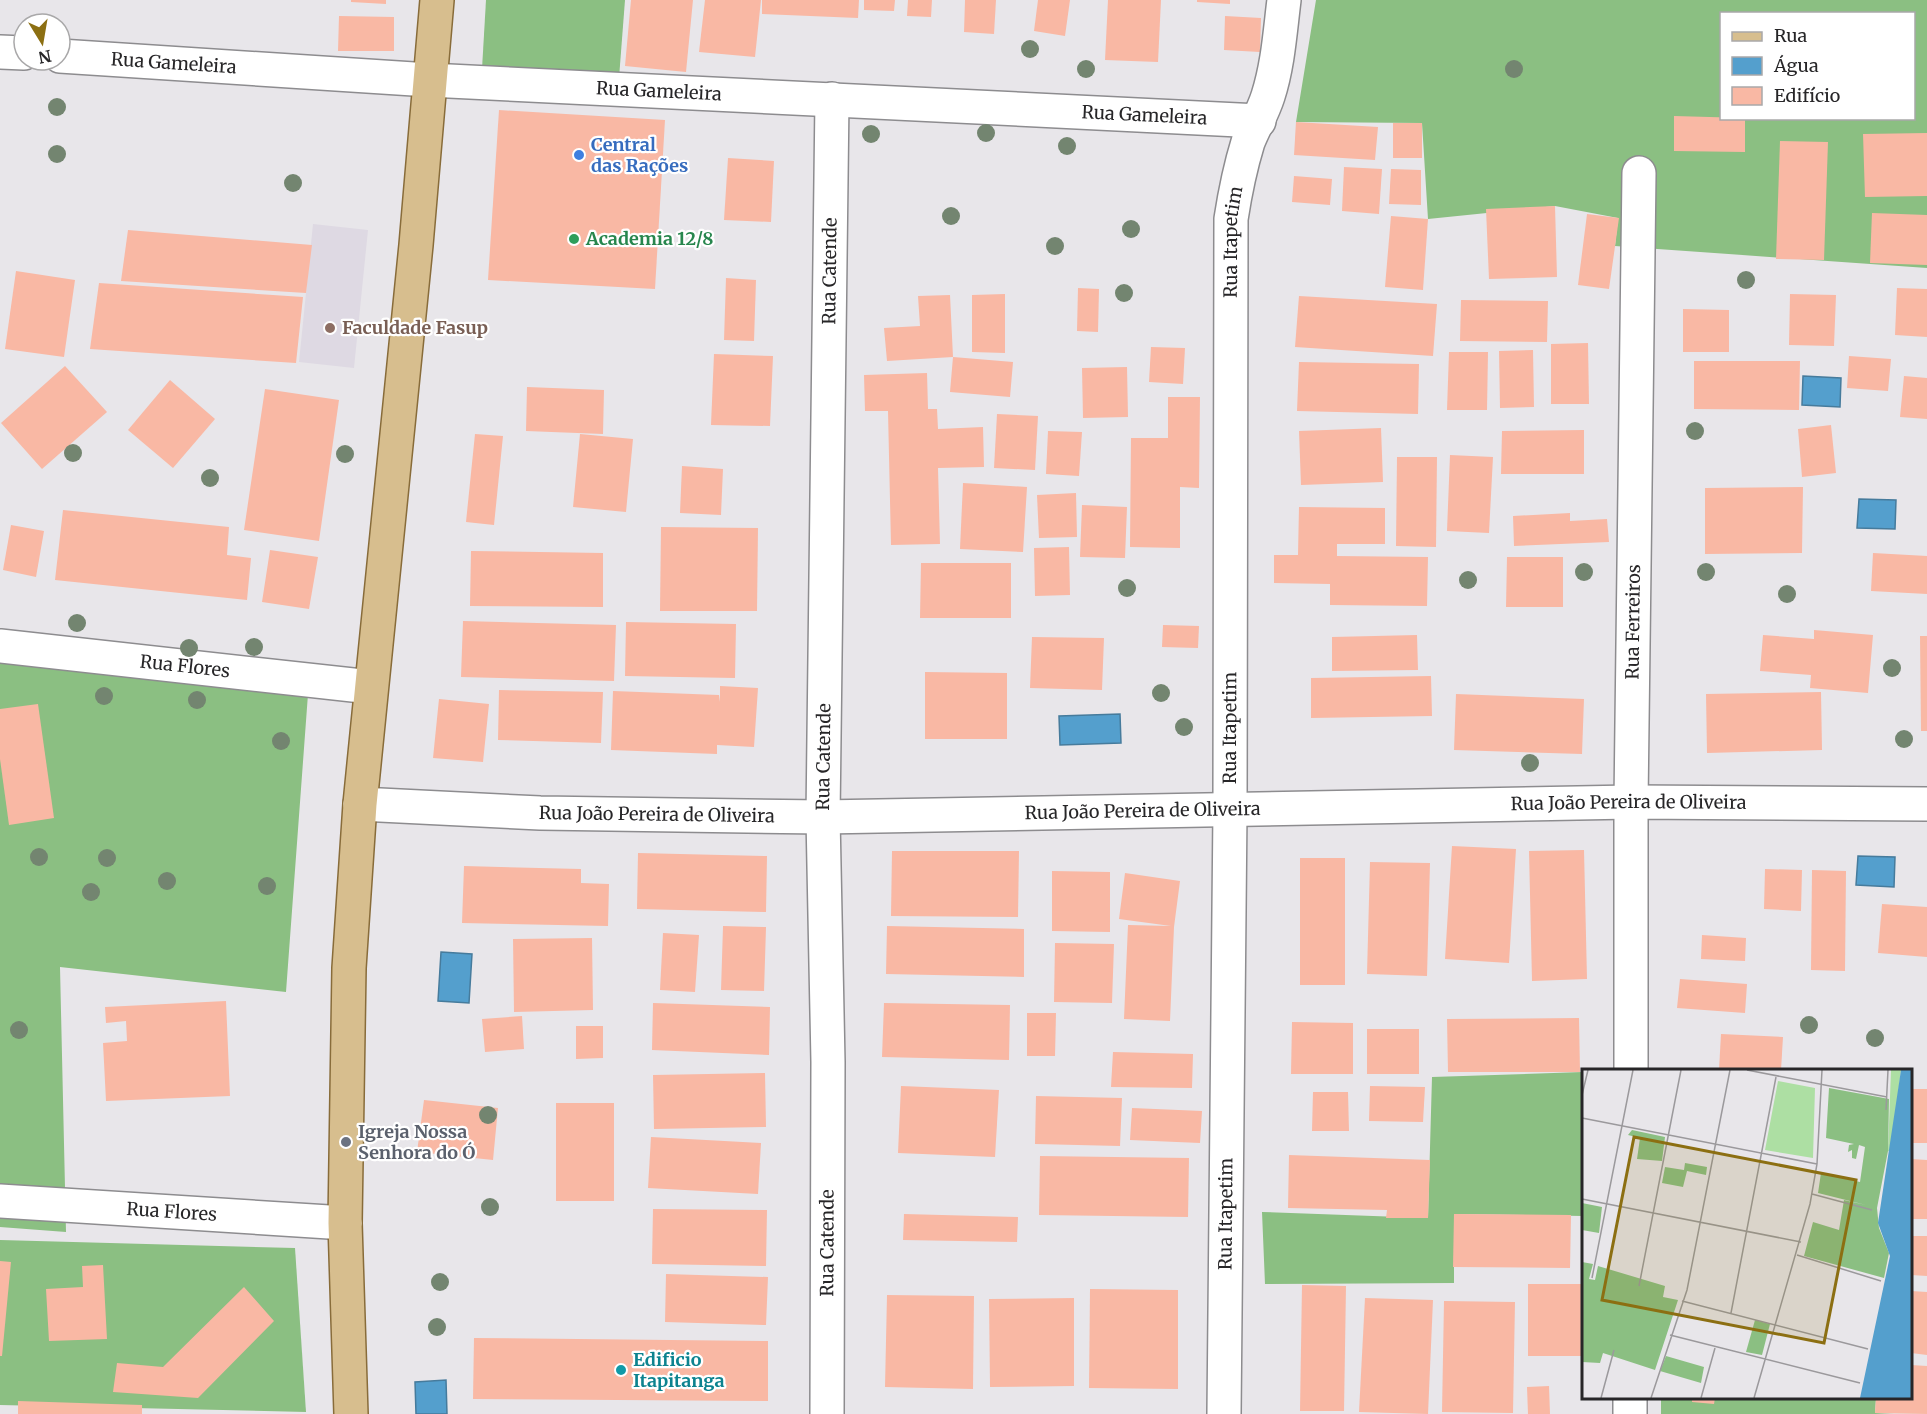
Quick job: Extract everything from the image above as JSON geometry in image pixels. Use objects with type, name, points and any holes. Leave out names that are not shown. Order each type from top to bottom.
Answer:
[{"type":"main road","points":[[351,1414],[345,1223],[349,968],[360,804],[416,245],[437,0]]},
{"type":"street","name":"Rua Itapetim","points":[[1224,1414],[1230,810],[1231,219],[1239,174],[1249,139],[1259,121],[1269,94],[1284,0]]},
{"type":"street","name":"Rua Gameleira","points":[[72,57],[429,80],[1259,121]]},
{"type":"street","name":"Rua Catende","points":[[827,1414],[828,1062],[823,817],[832,99]]},
{"type":"street","name":"Rua Ferreiros","points":[[1631,1069],[1631,802],[1639,173]]},
{"type":"street","name":"Rua Flores","points":[[0,646],[371,687]]},
{"type":"street","name":"Rua João Pereira de Oliveira","points":[[360,804],[540,813],[823,817],[1631,802],[1927,804]]},
{"type":"street","name":"Rua Flores","points":[[0,1201],[345,1223]]},
{"type":"shaded area","name":"Faculdade Fasup","points":[[313,224],[368,230],[354,368],[299,362]]},
{"type":"green space","points":[[486,0],[625,0],[619,78],[482,69]]},
{"type":"green space","points":[[1316,0],[1927,0],[1927,268],[1615,246],[1618,218],[1555,206],[1428,219],[1422,123],[1296,122]]},
{"type":"green space","points":[[0,662],[308,694],[286,992],[60,967],[66,1232],[0,1227]]},
{"type":"green space","points":[[1582,1072],[1582,1216],[1454,1214],[1454,1283],[1265,1284],[1262,1212],[1428,1218],[1432,1077]]},
{"type":"green space","points":[[0,1240],[295,1248],[306,1412],[0,1405]]},
{"type":"green space","points":[[1661,1399],[1876,1399],[1875,1413],[1894,1414],[1661,1414]]},
{"type":"water","points":[[1803,376],[1841,378],[1840,407],[1802,405]]},
{"type":"water","points":[[1859,499],[1896,500],[1895,529],[1857,528]]},
{"type":"water","points":[[1120,714],[1121,743],[1060,745],[1059,716]]},
{"type":"water","points":[[1858,856],[1895,857],[1894,887],[1856,885]]},
{"type":"water","points":[[441,952],[472,954],[469,1003],[438,1001]]},
{"type":"water","points":[[446,1380],[447,1414],[416,1414],[415,1382]]},
{"type":"building","points":[[351,0],[386,0],[386,4],[351,2]]},
{"type":"building","points":[[631,0],[693,0],[686,72],[625,66]]},
{"type":"building","points":[[705,0],[761,0],[755,57],[699,52]]},
{"type":"building","points":[[762,0],[859,0],[858,18],[762,14]]},
{"type":"building","points":[[864,0],[895,0],[894,11],[864,10]]},
{"type":"building","points":[[908,0],[932,0],[931,17],[907,16]]},
{"type":"building","points":[[965,0],[996,0],[994,34],[964,32]]},
{"type":"building","points":[[1038,0],[1070,0],[1065,36],[1034,31]]},
{"type":"building","points":[[1108,0],[1161,0],[1158,62],[1105,60]]},
{"type":"building","points":[[1197,0],[1230,0],[1230,4],[1197,2]]},
{"type":"building","points":[[339,16],[394,17],[394,51],[338,51]]},
{"type":"building","points":[[1225,16],[1261,18],[1260,52],[1224,50]]},
{"type":"building","points":[[499,110],[665,120],[655,289],[488,280]]},
{"type":"building","points":[[1674,116],[1745,120],[1745,152],[1674,151]]},
{"type":"building","points":[[1296,122],[1378,127],[1375,160],[1294,155]]},
{"type":"building","points":[[1393,123],[1422,123],[1422,158],[1393,158]]},
{"type":"building","points":[[1927,133],[1927,196],[1865,197],[1863,134]]},
{"type":"building","points":[[1780,141],[1828,142],[1824,260],[1776,259]]},
{"type":"building","points":[[728,158],[774,161],[771,222],[724,220]]},
{"type":"building","points":[[1344,167],[1382,169],[1379,214],[1342,211]]},
{"type":"building","points":[[1391,169],[1421,170],[1421,205],[1389,204]]},
{"type":"building","points":[[1294,176],[1332,179],[1330,205],[1292,202]]},
{"type":"building","points":[[1555,206],[1557,277],[1489,279],[1486,209]]},
{"type":"building","points":[[1872,213],[1927,215],[1927,265],[1870,263]]},
{"type":"building","points":[[1587,214],[1619,218],[1609,289],[1578,285]]},
{"type":"building","points":[[1391,216],[1428,219],[1423,290],[1385,287]]},
{"type":"building","points":[[128,230],[312,245],[306,293],[121,281]]},
{"type":"building","points":[[16,271],[75,280],[64,357],[5,349]]},
{"type":"building","points":[[726,278],[756,280],[754,341],[724,340]]},
{"type":"building","points":[[99,283],[303,297],[296,363],[90,349]]},
{"type":"building","points":[[1078,288],[1099,289],[1098,332],[1077,331]]},
{"type":"building","points":[[1897,288],[1927,289],[1927,337],[1895,335]]},
{"type":"building","points":[[1005,294],[1005,353],[972,352],[972,295]]},
{"type":"building","points":[[1790,294],[1836,295],[1834,346],[1789,345]]},
{"type":"building","points":[[950,295],[953,357],[887,361],[884,328],[920,326],[918,296]]},
{"type":"building","points":[[1299,296],[1437,304],[1433,356],[1295,347]]},
{"type":"building","points":[[1461,300],[1548,301],[1547,342],[1460,341]]},
{"type":"building","points":[[1683,309],[1729,310],[1729,352],[1683,352]]},
{"type":"building","points":[[1588,343],[1589,404],[1551,404],[1551,344]]},
{"type":"building","points":[[1151,347],[1185,348],[1183,384],[1149,382]]},
{"type":"building","points":[[1533,350],[1534,407],[1500,408],[1499,351]]},
{"type":"building","points":[[1449,352],[1488,352],[1487,410],[1447,410]]},
{"type":"building","points":[[714,354],[773,356],[770,426],[711,425]]},
{"type":"building","points":[[1849,356],[1891,359],[1888,391],[1847,388]]},
{"type":"building","points":[[953,357],[1013,362],[1010,397],[950,392]]},
{"type":"building","points":[[1694,361],[1800,361],[1799,410],[1694,409]]},
{"type":"building","points":[[1299,362],[1419,364],[1418,414],[1297,411]]},
{"type":"building","points":[[65,366],[107,412],[42,469],[1,423]]},
{"type":"building","points":[[1127,367],[1128,417],[1083,418],[1082,368]]},
{"type":"building","points":[[927,373],[928,409],[937,409],[938,429],[983,427],[984,467],[938,468],[940,544],[891,545],[888,411],[865,411],[864,375]]},
{"type":"building","points":[[1904,376],[1927,378],[1927,419],[1900,417]]},
{"type":"building","points":[[170,380],[215,419],[173,468],[128,430]]},
{"type":"building","points":[[527,387],[604,390],[603,434],[526,431]]},
{"type":"building","points":[[265,389],[339,400],[319,541],[244,530]]},
{"type":"building","points":[[1168,397],[1200,397],[1199,488],[1180,487],[1180,548],[1130,547],[1131,438],[1168,438]]},
{"type":"building","points":[[997,414],[1038,416],[1035,470],[994,468]]},
{"type":"building","points":[[1831,425],[1836,473],[1802,477],[1798,429]]},
{"type":"building","points":[[1381,428],[1383,482],[1301,485],[1299,431]]},
{"type":"building","points":[[1584,430],[1584,474],[1501,474],[1502,431]]},
{"type":"building","points":[[1048,431],[1082,432],[1079,476],[1046,474]]},
{"type":"building","points":[[475,434],[503,436],[494,525],[466,522]]},
{"type":"building","points":[[580,434],[633,439],[626,512],[573,507]]},
{"type":"building","points":[[1450,455],[1493,457],[1489,533],[1447,531]]},
{"type":"building","points":[[1397,457],[1437,457],[1436,547],[1396,546]]},
{"type":"building","points":[[682,466],[723,469],[721,515],[680,513]]},
{"type":"building","points":[[963,483],[1027,487],[1023,552],[960,549]]},
{"type":"building","points":[[1803,487],[1802,553],[1705,554],[1705,488]]},
{"type":"building","points":[[1076,493],[1077,537],[1039,538],[1037,495]]},
{"type":"building","points":[[1082,505],[1127,507],[1125,558],[1080,557]]},
{"type":"building","points":[[1299,507],[1385,508],[1385,544],[1337,544],[1337,556],[1428,557],[1427,606],[1330,605],[1330,584],[1274,583],[1274,555],[1298,555]]},
{"type":"building","points":[[63,510],[229,527],[227,555],[251,558],[247,600],[55,580]]},
{"type":"building","points":[[1570,513],[1570,521],[1607,519],[1609,542],[1514,546],[1513,516]]},
{"type":"building","points":[[11,525],[44,531],[36,577],[3,570]]},
{"type":"building","points":[[661,527],[758,528],[757,611],[660,611]]},
{"type":"building","points":[[1069,547],[1070,595],[1035,596],[1034,548]]},
{"type":"building","points":[[270,550],[318,557],[309,609],[262,602]]},
{"type":"building","points":[[471,551],[603,553],[603,607],[470,606]]},
{"type":"building","points":[[1873,553],[1927,556],[1927,594],[1871,591]]},
{"type":"building","points":[[1507,557],[1563,557],[1563,607],[1506,607]]},
{"type":"building","points":[[921,563],[1011,563],[1011,618],[920,618]]},
{"type":"building","points":[[463,621],[616,625],[614,681],[461,677]]},
{"type":"building","points":[[626,622],[736,624],[735,678],[625,676]]},
{"type":"building","points":[[1163,625],[1199,626],[1198,648],[1162,647]]},
{"type":"building","points":[[1814,630],[1873,635],[1868,693],[1810,688],[1811,675],[1760,671],[1763,635],[1814,639]]},
{"type":"building","points":[[1417,635],[1418,670],[1332,671],[1332,637]]},
{"type":"building","points":[[1920,636],[1927,636],[1927,731],[1921,731]]},
{"type":"building","points":[[1032,637],[1104,638],[1102,690],[1030,688]]},
{"type":"building","points":[[925,672],[1007,673],[1007,739],[925,739]]},
{"type":"building","points":[[1431,676],[1432,716],[1311,718],[1311,678]]},
{"type":"building","points":[[720,686],[758,688],[754,747],[717,745],[717,754],[611,750],[613,691],[719,695],[720,702]]},
{"type":"building","points":[[499,690],[603,692],[601,743],[498,740]]},
{"type":"building","points":[[1821,692],[1822,750],[1707,753],[1706,694]]},
{"type":"building","points":[[1456,694],[1584,699],[1582,754],[1454,750]]},
{"type":"building","points":[[439,699],[489,704],[483,762],[433,758]]},
{"type":"building","points":[[38,704],[54,818],[9,825],[0,759],[0,709]]},
{"type":"building","points":[[1452,846],[1516,849],[1509,963],[1445,959]]},
{"type":"building","points":[[1584,850],[1587,979],[1532,981],[1529,851]]},
{"type":"building","points":[[892,851],[1019,851],[1018,917],[891,916]]},
{"type":"building","points":[[638,853],[767,856],[766,912],[637,909]]},
{"type":"building","points":[[1300,858],[1345,858],[1345,985],[1300,985]]},
{"type":"building","points":[[1370,862],[1430,863],[1427,976],[1367,974]]},
{"type":"building","points":[[464,866],[581,869],[581,883],[609,884],[608,926],[462,923]]},
{"type":"building","points":[[1765,869],[1802,870],[1801,911],[1764,909]]},
{"type":"building","points":[[1812,870],[1846,871],[1845,971],[1811,970]]},
{"type":"building","points":[[1052,871],[1110,872],[1110,932],[1052,931]]},
{"type":"building","points":[[1125,873],[1180,881],[1174,927],[1170,1021],[1124,1019],[1128,925],[1171,926],[1119,919]]},
{"type":"building","points":[[1882,904],[1927,907],[1927,957],[1878,953]]},
{"type":"building","points":[[723,926],[766,927],[764,991],[721,990]]},
{"type":"building","points":[[887,926],[1024,929],[1024,977],[886,974]]},
{"type":"building","points":[[663,933],[699,935],[695,992],[660,990]]},
{"type":"building","points":[[1702,935],[1746,938],[1745,961],[1701,959]]},
{"type":"building","points":[[592,938],[593,1010],[514,1012],[513,939]]},
{"type":"building","points":[[1055,943],[1114,944],[1112,1003],[1054,1002]]},
{"type":"building","points":[[1680,979],[1747,984],[1745,1013],[1677,1008]]},
{"type":"building","points":[[226,1001],[230,1096],[106,1101],[103,1043],[127,1041],[126,1021],[106,1023],[105,1007]]},
{"type":"building","points":[[653,1003],[770,1007],[769,1055],[652,1050]]},
{"type":"building","points":[[884,1003],[1010,1005],[1009,1060],[882,1057]]},
{"type":"building","points":[[1027,1013],[1056,1013],[1055,1056],[1027,1056]]},
{"type":"building","points":[[522,1016],[524,1049],[485,1052],[482,1019]]},
{"type":"building","points":[[1579,1018],[1580,1072],[1448,1072],[1447,1019]]},
{"type":"building","points":[[1292,1022],[1353,1023],[1353,1074],[1291,1074]]},
{"type":"building","points":[[576,1026],[603,1026],[603,1058],[576,1059]]},
{"type":"building","points":[[1367,1029],[1419,1029],[1419,1074],[1367,1074]]},
{"type":"building","points":[[1721,1034],[1783,1037],[1781,1069],[1719,1069]]},
{"type":"building","points":[[1113,1052],[1193,1054],[1192,1088],[1111,1087]]},
{"type":"building","points":[[765,1073],[766,1127],[654,1129],[653,1075]]},
{"type":"building","points":[[901,1086],[999,1090],[995,1157],[898,1153]]},
{"type":"building","points":[[1370,1086],[1425,1087],[1423,1122],[1369,1121]]},
{"type":"building","points":[[1912,1089],[1927,1089],[1927,1143],[1912,1143]]},
{"type":"building","points":[[1313,1092],[1348,1092],[1349,1131],[1312,1131]]},
{"type":"building","points":[[1036,1096],[1122,1098],[1120,1146],[1035,1144]]},
{"type":"building","points":[[424,1100],[498,1108],[493,1160],[417,1152]]},
{"type":"building","points":[[556,1103],[614,1103],[614,1201],[556,1201]]},
{"type":"building","points":[[1132,1108],[1202,1111],[1200,1143],[1130,1140]]},
{"type":"building","points":[[651,1137],[761,1143],[758,1194],[648,1188]]},
{"type":"building","points":[[1289,1155],[1430,1160],[1428,1218],[1386,1218],[1387,1210],[1288,1208]]},
{"type":"building","points":[[1040,1156],[1189,1158],[1188,1217],[1039,1215]]},
{"type":"building","points":[[1912,1159],[1927,1160],[1927,1219],[1912,1219]]},
{"type":"building","points":[[653,1209],[767,1210],[766,1266],[652,1264]]},
{"type":"building","points":[[904,1214],[1018,1217],[1017,1242],[903,1240]]},
{"type":"building","points":[[1454,1214],[1571,1215],[1570,1268],[1453,1267]]},
{"type":"building","points":[[1912,1236],[1927,1236],[1927,1276],[1912,1275]]},
{"type":"building","points":[[0,1261],[11,1262],[2,1356],[0,1356]]},
{"type":"building","points":[[103,1265],[107,1339],[49,1341],[46,1289],[83,1287],[82,1266]]},
{"type":"building","points":[[666,1274],[768,1277],[766,1325],[665,1322]]},
{"type":"building","points":[[1528,1284],[1581,1284],[1582,1356],[1528,1356]]},
{"type":"building","points":[[1302,1285],[1346,1286],[1344,1411],[1300,1411]]},
{"type":"building","points":[[244,1287],[274,1321],[198,1398],[113,1392],[117,1363],[163,1367]]},
{"type":"building","points":[[1090,1289],[1178,1290],[1178,1389],[1089,1388]]},
{"type":"building","points":[[1912,1291],[1927,1292],[1927,1355],[1912,1353]]},
{"type":"building","points":[[887,1295],[974,1296],[973,1389],[885,1387]]},
{"type":"building","points":[[1074,1298],[1074,1386],[990,1387],[989,1299]]},
{"type":"building","points":[[1365,1298],[1433,1300],[1428,1414],[1359,1412]]},
{"type":"building","points":[[1444,1301],[1515,1302],[1513,1413],[1442,1412]]},
{"type":"building","name":"Edificio Itapitanga","points":[[474,1338],[768,1341],[768,1401],[473,1399]]},
{"type":"building","points":[[1912,1365],[1927,1366],[1927,1414],[1875,1413],[1876,1399],[1912,1399]]},
{"type":"building","points":[[1549,1386],[1550,1414],[1528,1414],[1527,1387]]},
{"type":"building","points":[[1692,1399],[1715,1399],[1714,1404],[1692,1402]]},
{"type":"building","points":[[18,1401],[142,1405],[142,1414],[18,1414]]},
{"type":"place","name":"Central das Rações","points":[[579,155]]},
{"type":"place","name":"Academia 12/8","points":[[574,239]]},
{"type":"place","name":"Faculdade Fasup","points":[[330,328]]},
{"type":"place","name":"Igreja Nossa Senhora do Ó","points":[[346,1142]]},
{"type":"place","name":"Edificio Itapitanga","points":[[621,1370]]}]
